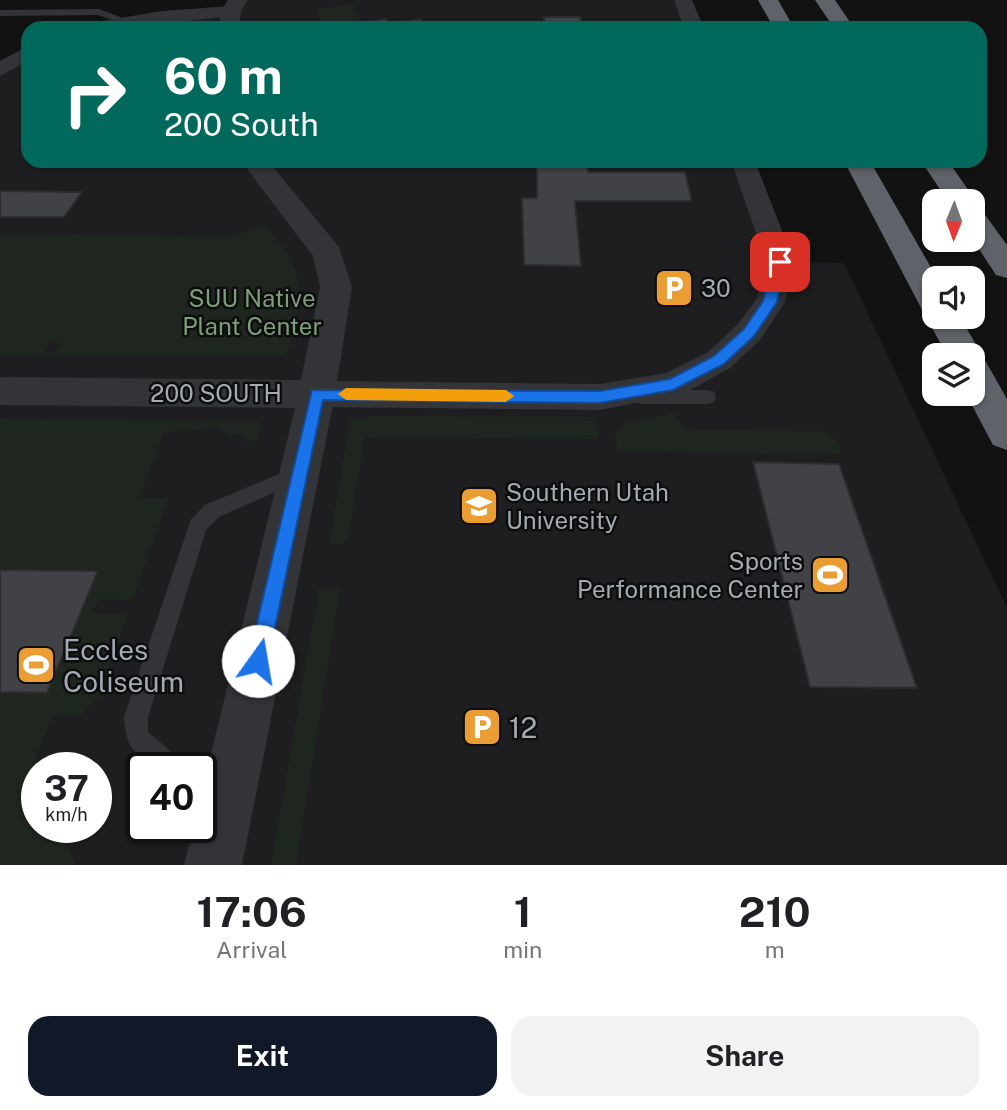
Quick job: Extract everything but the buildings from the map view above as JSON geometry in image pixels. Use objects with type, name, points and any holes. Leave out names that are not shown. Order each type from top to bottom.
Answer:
[{"type":"highway","points":[[768,0],[780,21]]},
{"type":"highway","points":[[825,0],[839,21]]},
{"type":"highway","points":[[861,168],[922,280]]},
{"type":"highway","points":[[939,168],[954,189]]},
{"type":"highway","points":[[985,236],[1007,268]]},
{"type":"highway","points":[[985,394],[1007,434]]},
{"type":"street","points":[[683,0],[691,21]]},
{"type":"street","points":[[145,21],[232,16]]},
{"type":"street","points":[[0,70],[21,56]]},
{"type":"street","points":[[217,785],[299,474],[336,301],[333,269],[328,254],[260,168]]},
{"type":"street","name":"200 SOUTH","points":[[0,391],[600,397],[673,384],[719,360],[749,332],[770,302],[780,262],[746,168]]},
{"type":"street","points":[[213,843],[213,865]]},
{"type":"lane","points":[[0,13],[99,12],[125,21]]},
{"type":"lane","points":[[600,397],[708,397]]},
{"type":"lane","points":[[153,752],[137,738],[136,717],[198,525],[212,512],[299,474]]},
{"type":"shaded area","points":[[238,0],[683,0],[691,21],[152,21],[231,11]]},
{"type":"shaded area","name":"Southern Utah University","points":[[21,56],[21,168],[746,168],[780,262],[844,263],[1007,608],[1007,865],[0,865],[0,70]]},
{"type":"green space","points":[[357,3],[352,8],[361,20],[321,21],[316,9]]},
{"type":"green space","name":"SUU Native Plant Center","points":[[264,223],[290,258],[299,286],[296,322],[286,356],[53,355],[60,343],[50,342],[42,355],[0,355],[0,234],[234,237]]},
{"type":"green space","points":[[673,413],[686,429],[822,431],[836,440],[841,454],[617,451],[615,434],[625,424]]},
{"type":"green space","points":[[368,416],[596,417],[598,439],[365,437],[348,539],[342,544],[329,544],[350,420],[367,420]]},
{"type":"green space","name":"Eccles Coliseum","points":[[0,419],[256,421],[261,428],[259,440],[246,442],[244,434],[230,437],[217,427],[164,432],[139,498],[169,498],[132,600],[98,599],[93,613],[128,614],[98,698],[81,715],[52,716],[38,752],[21,752],[21,843],[66,843],[76,865],[0,865]]},
{"type":"green space","points":[[319,589],[340,589],[296,865],[271,865]]},
{"type":"slow traffic","points":[[346,394],[506,396]]},
{"type":"place","name":"30","points":[[674,288]]},
{"type":"place","name":"Southern Utah University","points":[[479,506]]},
{"type":"place","name":"Sports Performance Center","points":[[830,575]]},
{"type":"place","name":"Eccles Coliseum","points":[[36,665]]},
{"type":"place","name":"12","points":[[482,727]]},
{"type":"route","points":[[258,661],[317,394],[600,397],[673,384],[719,360],[749,332],[770,302],[780,262]]}]
